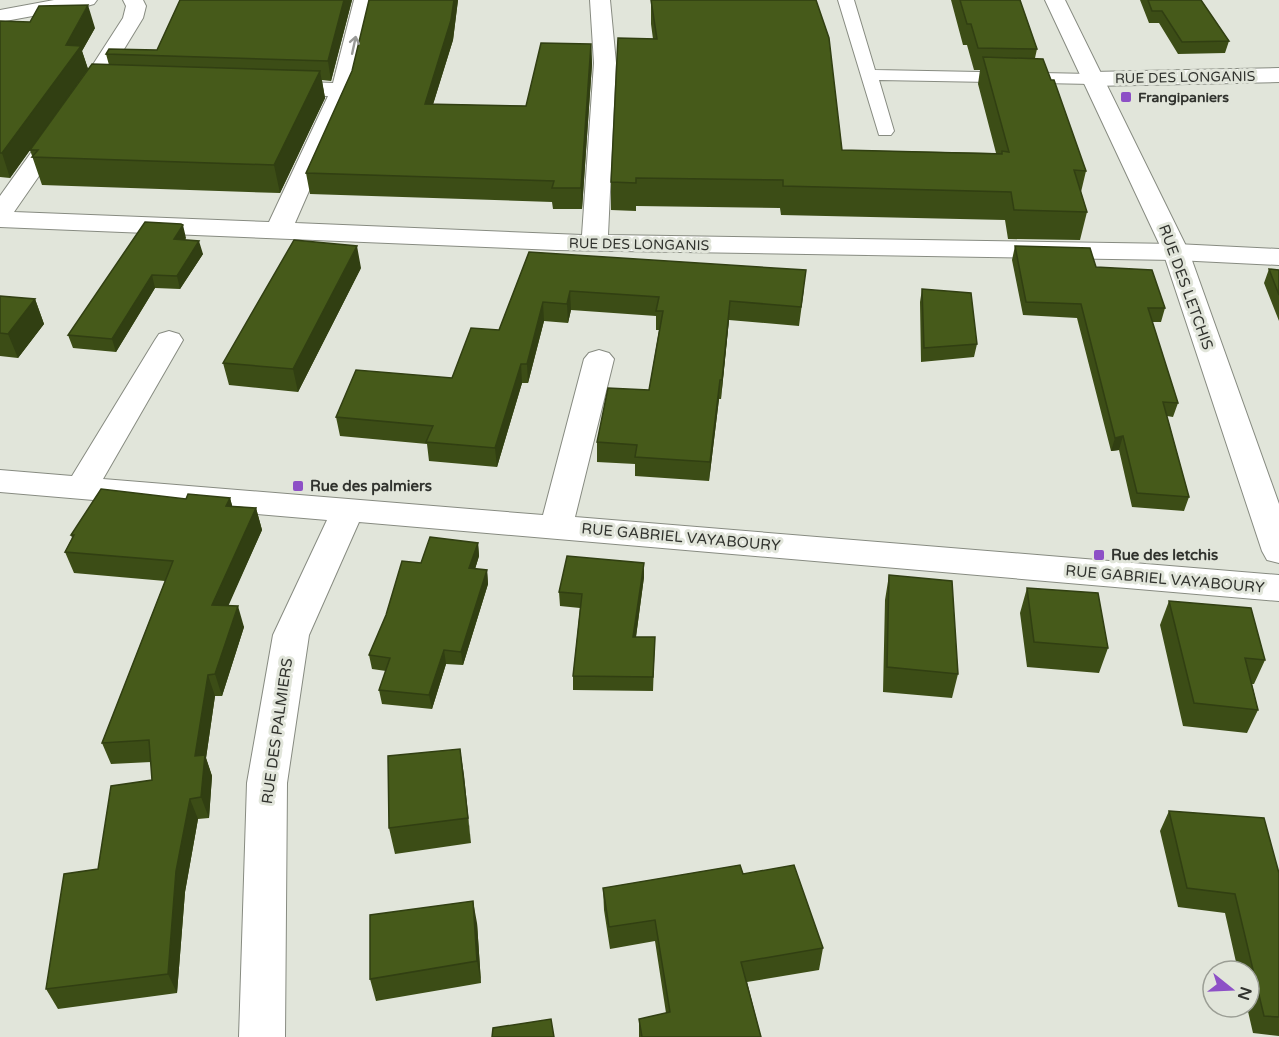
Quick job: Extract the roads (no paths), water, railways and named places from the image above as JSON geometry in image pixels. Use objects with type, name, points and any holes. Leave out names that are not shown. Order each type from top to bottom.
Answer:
[{"type":"street","points":[[11,10],[87,0]]},
{"type":"street","points":[[0,214],[93,82],[133,18],[136,6],[133,0]]},
{"type":"street","points":[[278,232],[342,90],[364,0]]},
{"type":"street","points":[[595,243],[605,63],[600,0]]},
{"type":"street","name":"RUE DES LETCHIS","points":[[1055,0],[1176,252],[1279,551]]},
{"type":"street","name":"RUE DES LONGANIS","points":[[1092,79],[1279,75]]},
{"type":"street","points":[[93,82],[116,83]]},
{"type":"street","points":[[259,87],[342,90]]},
{"type":"street","name":"RUE DES LONGANIS","points":[[0,219],[595,243],[1176,252],[1279,257]]},
{"type":"street","points":[[82,487],[169,340]]},
{"type":"street","points":[[555,527],[599,359]]},
{"type":"street","name":"RUE GABRIEL VAYABOURY","points":[[0,481],[348,508],[1279,588]]},
{"type":"street","name":"RUE DES PALMIERS","points":[[262,1037],[267,783],[291,635],[348,508]]},
{"type":"lane","points":[[846,0],[885,131]]},
{"type":"lane","points":[[868,75],[1092,79]]},
{"type":"place","name":"Frangipaniers","points":[[1126,97]]},
{"type":"place","name":"Rue des palmiers","points":[[298,486]]},
{"type":"place","name":"Rue des letchis","points":[[1099,555]]}]
